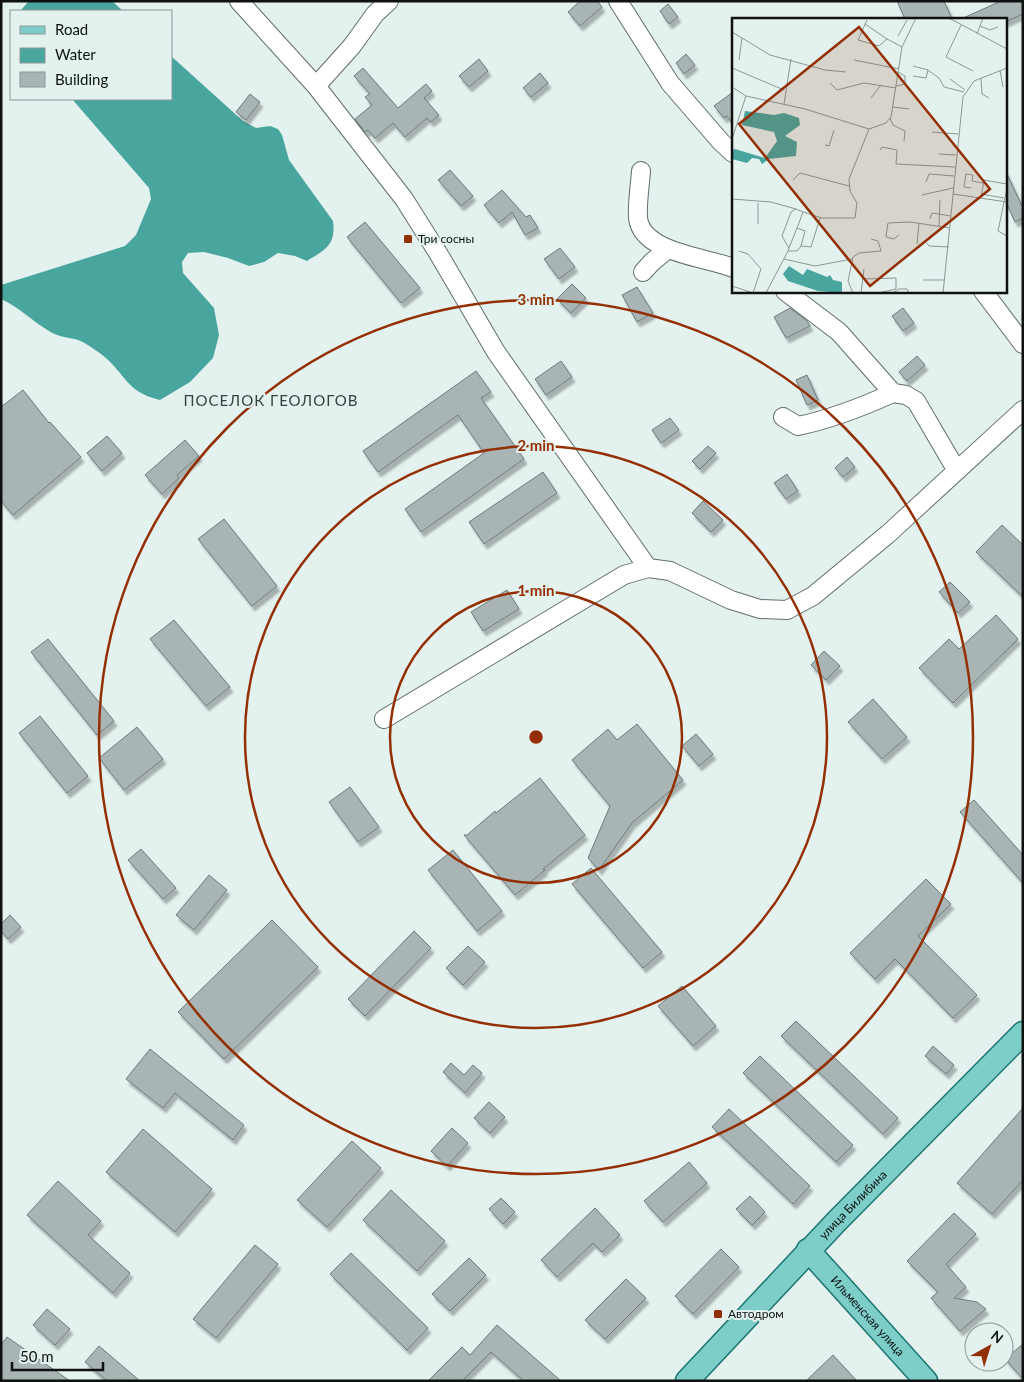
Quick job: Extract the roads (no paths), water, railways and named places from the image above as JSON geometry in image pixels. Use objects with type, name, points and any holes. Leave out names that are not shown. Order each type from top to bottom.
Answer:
[{"type":"main road","name":"улица Билибина","points":[[687,1381],[808,1250],[1023,1033]]},
{"type":"main road","points":[[837,1221],[830,1236],[827,1253],[837,1282]]},
{"type":"main road","name":"Ильменская улица","points":[[808,1250],[926,1381]]},
{"type":"main road","points":[[779,1281],[791,1275],[810,1272],[837,1282]]},
{"type":"street","points":[[239,1],[316,86],[404,200],[438,252],[496,352],[648,568]]},
{"type":"street","points":[[316,86],[352,46],[372,8],[389,1]]},
{"type":"street","points":[[618,1],[670,84],[715,136],[732,152]]},
{"type":"street","points":[[640,171],[638,219],[646,237],[668,249],[732,268]]},
{"type":"street","points":[[643,272],[668,249]]},
{"type":"street","points":[[786,292],[839,332],[893,393]]},
{"type":"street","points":[[984,292],[1023,344]]},
{"type":"street","points":[[784,417],[798,426],[859,409],[893,393],[906,395],[916,401],[957,471]]},
{"type":"street","points":[[384,719],[624,575],[648,568],[670,571],[732,600],[760,609],[787,610],[813,596],[888,534],[1023,410]]},
{"type":"water","points":[[29,1],[112,1],[122,10],[21,10]]},
{"type":"water","points":[[172,57],[243,121],[256,128],[270,126],[278,129],[282,135],[289,160],[333,221],[334,229],[333,236],[328,245],[320,253],[307,261],[295,256],[278,253],[264,262],[249,266],[204,252],[188,253],[182,262],[183,273],[214,308],[219,335],[213,358],[190,382],[160,400],[139,392],[132,387],[109,361],[90,346],[78,340],[52,333],[1,299],[1,285],[125,246],[136,235],[151,199],[149,188],[73,100],[172,100]]},
{"type":"place","name":"Три сосны","points":[[408,239]]},
{"type":"place","name":"Автодром","points":[[718,1314]]},
{"type":"district","name":"ПОСЕЛОК ГЕОЛОГОВ","points":[[271,401]]}]
